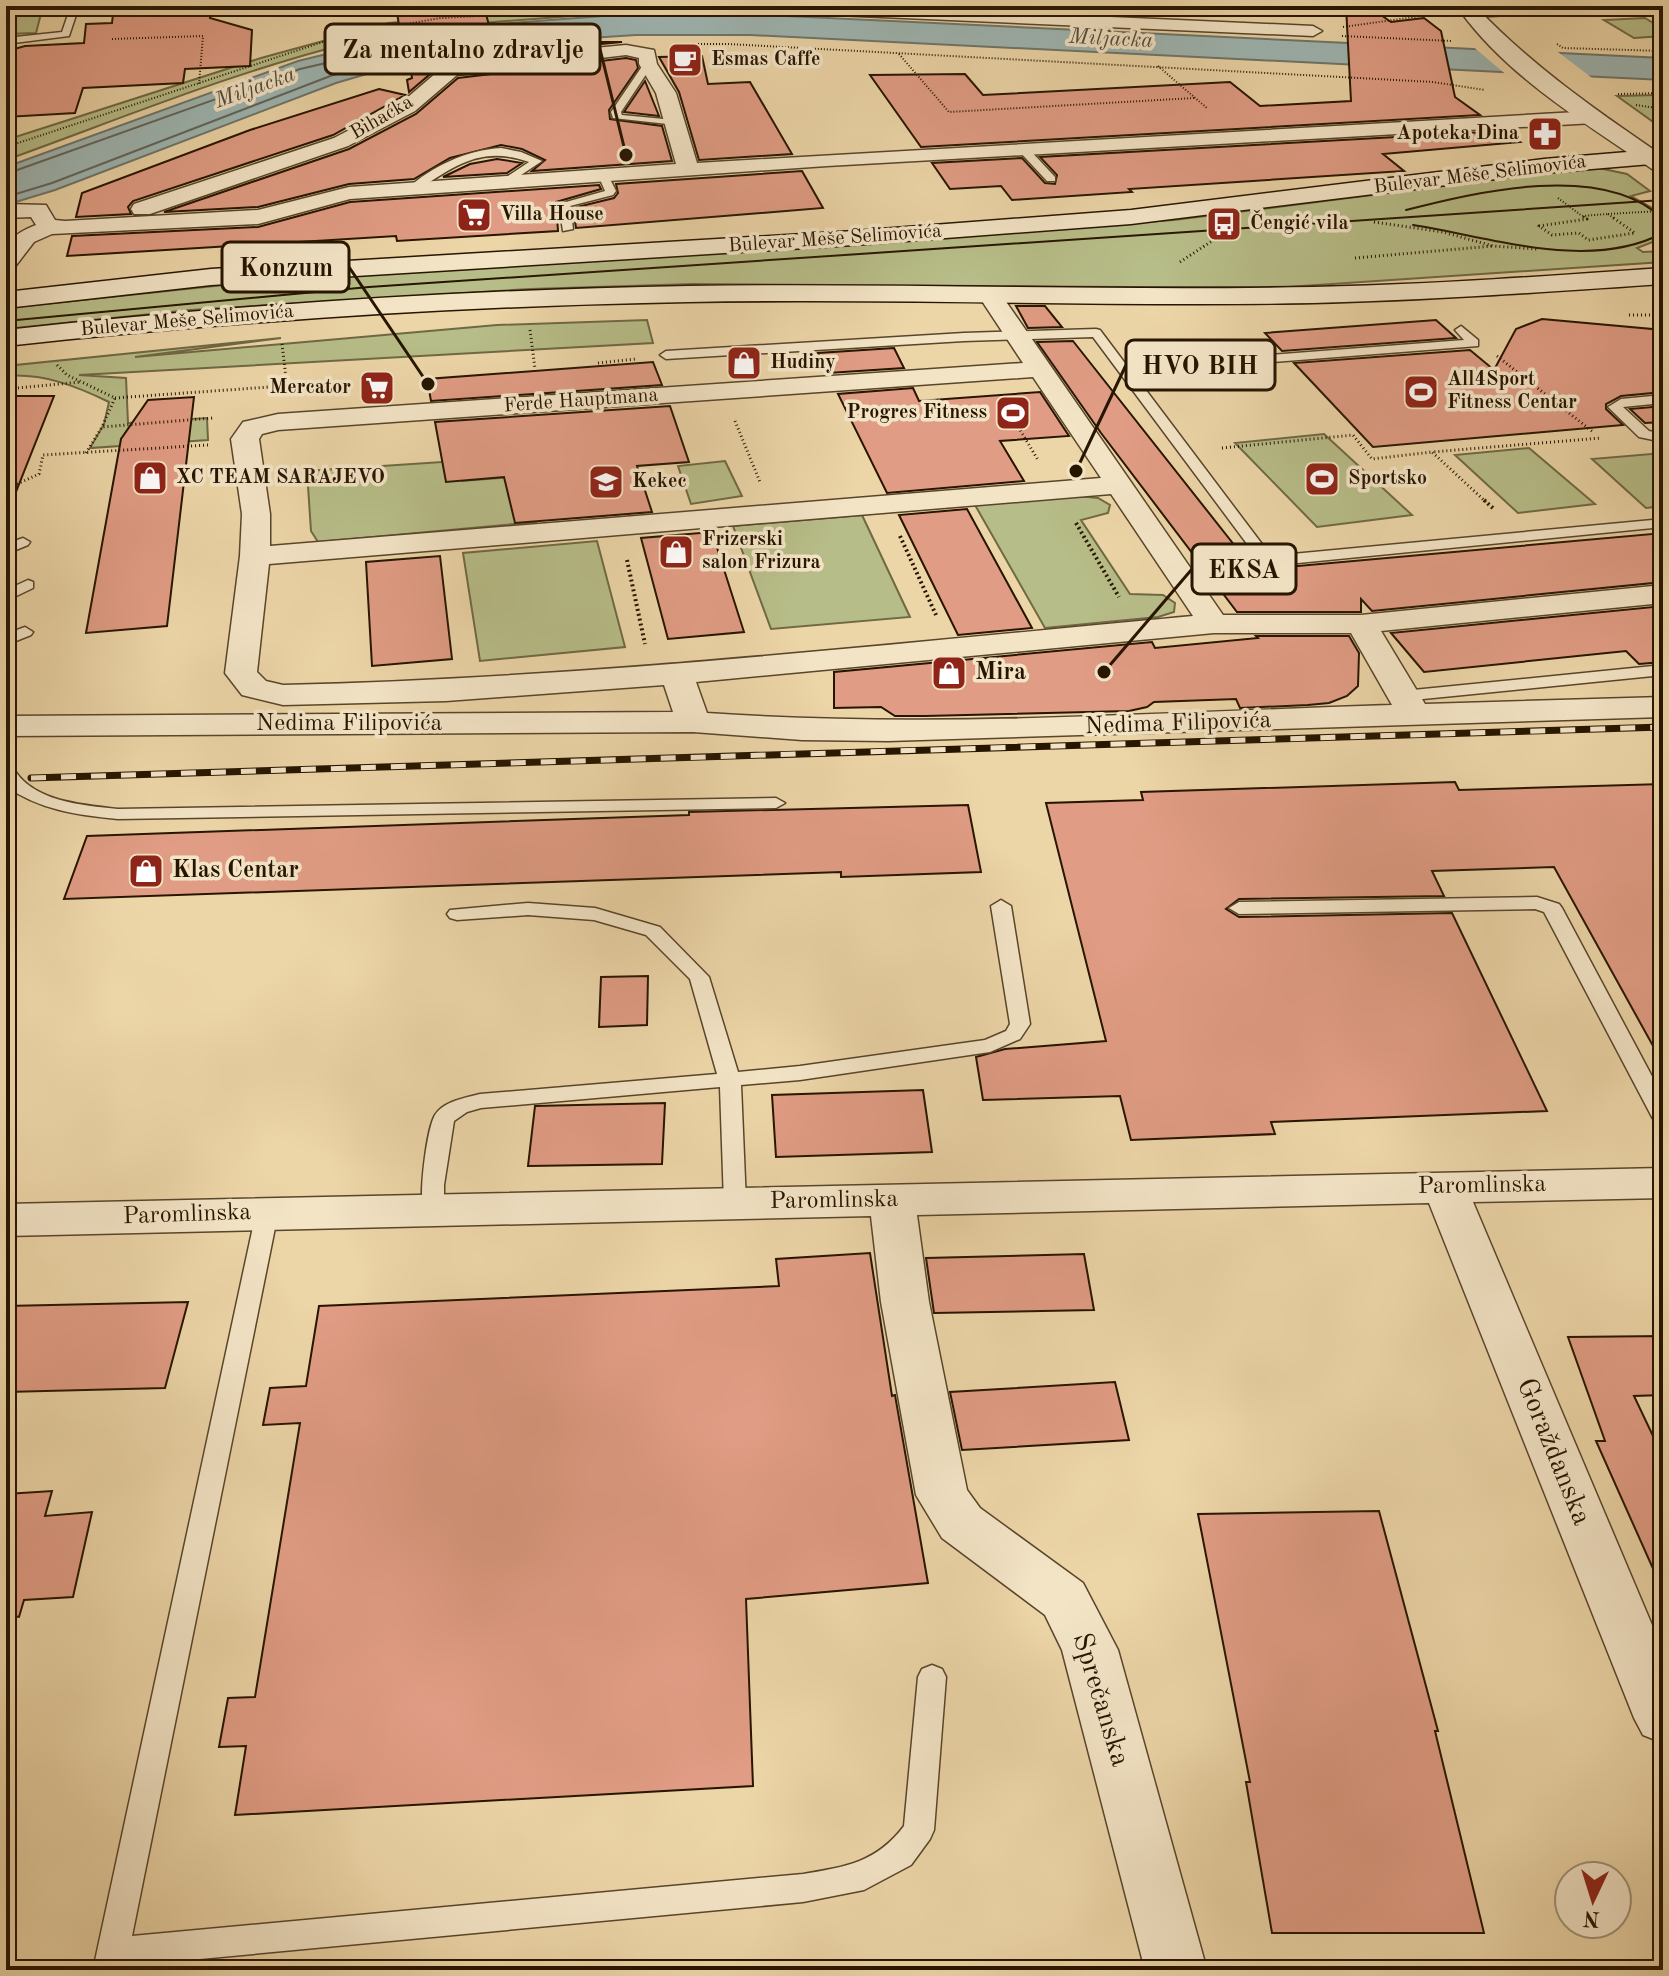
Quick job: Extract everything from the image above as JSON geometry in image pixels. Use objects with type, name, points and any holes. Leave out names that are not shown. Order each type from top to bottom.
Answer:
[{"type":"main road","points":[[1466,9],[1553,86],[1594,117],[1660,156]]},
{"type":"main road","points":[[1466,9],[1510,32],[1660,156]]},
{"type":"main road","name":"Bulevar Meše Selimovića","points":[[6,300],[211,277],[854,238],[1131,217],[1544,166],[1660,156]]},
{"type":"main road","name":"Bulevar Meše Selimovića","points":[[6,338],[240,315],[535,298],[694,294],[1397,293],[1663,276]]},
{"type":"street","points":[[671,6],[1011,12],[1313,31]]},
{"type":"street","points":[[1466,9],[1594,6]]},
{"type":"street","points":[[643,55],[666,93],[688,169]]},
{"type":"street","name":"Bihaćka","points":[[49,228],[126,215],[341,142],[408,107],[450,71],[467,66],[523,58],[643,55]]},
{"type":"street","name":"Bulevar Meše Selimovića","points":[[49,228],[258,217],[349,193],[688,169],[1594,117]]},
{"type":"street","points":[[6,211],[38,210],[49,228],[26,237],[6,263]]},
{"type":"street","points":[[990,295],[1214,624]]},
{"type":"street","name":"Ferde Hauptmana","points":[[241,673],[255,556],[256,514],[245,439],[253,428],[278,422],[1041,369]]},
{"type":"street","points":[[255,556],[1121,485]]},
{"type":"street","name":"Nedima Filipovića","points":[[241,673],[254,688],[283,695],[446,691],[677,674],[1214,624],[1361,624],[1663,594]]},
{"type":"street","points":[[1361,624],[1406,702]]},
{"type":"street","points":[[677,674],[693,722]]},
{"type":"street","points":[[174,725],[283,695]]},
{"type":"street","name":"Nedima Filipovića","points":[[6,726],[693,722],[802,730],[888,731],[1663,707]]},
{"type":"street","name":"Paromlinska","points":[[6,1220],[1663,1183]]},
{"type":"street","name":"Goraždanska","points":[[1444,1186],[1663,1718]]},
{"type":"street","name":"Sprečanska","points":[[892,1200],[905,1302],[942,1495],[961,1523],[1064,1599],[1090,1650],[1176,1970]]},
{"type":"lane","points":[[6,41],[66,34],[75,6]]},
{"type":"lane","points":[[643,55],[616,112],[618,118],[674,123]]},
{"type":"lane","points":[[1023,149],[1051,179]]},
{"type":"lane","points":[[412,189],[471,153],[494,151],[537,161],[506,182]]},
{"type":"lane","points":[[567,229],[564,204],[609,193],[611,191],[603,175]]},
{"type":"lane","points":[[1122,370],[1474,343],[1461,330]]},
{"type":"lane","points":[[666,355],[1096,333],[1267,561],[1663,523]]},
{"type":"lane","points":[[1663,399],[1621,403],[1615,407],[1644,434],[1663,438]]},
{"type":"lane","points":[[6,550],[23,542]]},
{"type":"lane","points":[[6,596],[28,585]]},
{"type":"lane","points":[[6,640],[25,632]]},
{"type":"lane","points":[[1406,702],[1663,670]]},
{"type":"lane","points":[[6,770],[8,779],[44,803],[74,810],[118,814],[776,803]]},
{"type":"lane","points":[[1239,908],[1537,903],[1552,908],[1663,1117]]},
{"type":"lane","points":[[433,1209],[433,1185],[444,1118],[459,1107],[480,1101],[730,1081],[990,1046],[1013,1035],[1020,1024],[1001,906]]},
{"type":"lane","points":[[457,914],[528,909],[595,914],[653,931],[699,977],[730,1081],[735,1203]]},
{"type":"lane","points":[[267,1213],[110,1962],[803,1888],[853,1880],[900,1855],[919,1830],[932,1677]]},
{"type":"path","points":[[1387,6],[1414,17]]},
{"type":"path","points":[[1342,27],[1436,14],[1425,6]]},
{"type":"path","points":[[112,39],[203,36],[199,84]]},
{"type":"path","points":[[643,55],[683,45],[899,54],[1433,82],[1494,91]]},
{"type":"path","points":[[1563,48],[1663,51]]},
{"type":"path","points":[[899,54],[1416,83],[1487,90]]},
{"type":"path","points":[[899,54],[949,112],[1195,98]]},
{"type":"path","points":[[1609,95],[1663,94]]},
{"type":"path","points":[[1634,104],[1663,109]]},
{"type":"path","points":[[1567,197],[1558,198],[1587,219],[1539,226],[1552,235],[1579,233],[1588,240],[1635,233],[1608,214]]},
{"type":"path","points":[[1582,216],[1659,211]]},
{"type":"path","points":[[1368,220],[1473,240]]},
{"type":"path","points":[[1175,266],[1214,240],[1214,230]]},
{"type":"path","points":[[1649,315],[1663,319]]},
{"type":"path","points":[[529,319],[535,369]]},
{"type":"path","points":[[281,335],[287,386]]},
{"type":"path","points":[[49,356],[67,375],[115,398],[86,453]]},
{"type":"path","points":[[1221,448],[1353,435],[1372,459],[1602,439],[1497,356]]},
{"type":"path","points":[[6,389],[82,382]]},
{"type":"path","points":[[723,391],[773,513]]},
{"type":"path","points":[[102,427],[218,417]]},
{"type":"path","points":[[6,489],[39,474],[43,455],[215,444]]},
{"type":"path","points":[[1432,452],[1499,514]]},
{"type":"path","points":[[894,524],[939,623]]},
{"type":"path","points":[[624,548],[646,649]]},
{"type":"green space","points":[[6,6],[43,6],[36,33],[6,34]]},
{"type":"green space","points":[[577,6],[573,16],[461,25],[350,43],[177,97],[6,160],[6,140],[261,58],[389,23]]},
{"type":"green space","points":[[1645,18],[1663,29],[1663,36],[1634,38],[1604,20]]},
{"type":"green space","points":[[1658,95],[1663,95],[1663,129],[1617,96]]},
{"type":"green space","points":[[1594,167],[1627,174],[1650,191],[1631,196],[1663,214],[1663,238],[1637,248],[1643,252],[1663,251],[1663,262],[1272,288],[692,284],[530,289],[190,310],[6,329],[6,308],[243,283],[1174,220]]},
{"type":"green space","points":[[647,320],[653,343],[79,375],[126,378],[128,423],[207,418],[208,440],[90,448],[104,424],[109,402],[59,382],[6,376],[6,366],[281,338],[135,357],[497,325]]},
{"type":"green space","name":"Sportsko","points":[[1324,434],[1412,515],[1317,527],[1235,443]]},
{"type":"green space","points":[[1529,448],[1595,504],[1518,513],[1455,455]]},
{"type":"green space","points":[[1663,453],[1663,506],[1646,508],[1592,459]]},
{"type":"green space","points":[[457,461],[462,481],[526,476],[536,522],[318,542],[311,531],[307,471]]},
{"type":"green space","points":[[725,461],[742,496],[691,504],[678,466]]},
{"type":"green space","points":[[1078,496],[1098,498],[1110,505],[1108,513],[1081,520],[1130,594],[1163,595],[1175,603],[1174,612],[1158,617],[1045,628],[975,505]]},
{"type":"green space","points":[[862,515],[910,617],[771,629],[733,526]]},
{"type":"green space","points":[[597,541],[625,647],[480,661],[463,553]]},
{"type":"water","name":"Miljacka","points":[[642,13],[765,15],[1663,58],[1663,80],[751,35],[636,35],[544,41],[463,51],[404,63],[336,83],[55,190],[6,205],[6,167],[298,61],[403,37],[486,25]]},
{"type":"pier","points":[[1471,45],[1554,49],[1596,81],[1509,77]]},
{"type":"building","points":[[114,6],[210,6],[210,18],[252,30],[250,66],[185,69],[183,83],[83,88],[75,113],[6,117],[6,67],[14,49],[84,43],[86,24],[112,23]]},
{"type":"building","points":[[396,6],[484,6],[495,49],[622,42],[466,57],[441,65],[409,92],[407,80],[412,78],[410,64],[425,57],[404,58]]},
{"type":"building","points":[[1346,6],[1368,6],[1391,22],[1424,18],[1441,31],[1455,97],[1480,115],[921,147],[870,75],[965,74],[983,95],[1230,82],[1260,106],[1351,101]]},
{"type":"building","points":[[702,56],[708,84],[750,82],[792,154],[699,160],[679,92],[659,57]]},
{"type":"building","points":[[626,58],[636,60],[638,68],[609,110],[610,119],[662,126],[672,161],[532,171],[545,160],[522,149],[501,145],[450,158],[414,179],[349,184],[258,207],[164,212],[349,149],[416,114],[458,78]]},
{"type":"building","points":[[645,81],[659,116],[624,112]]},
{"type":"building","points":[[379,89],[405,95],[333,135],[133,201],[128,207],[131,214],[76,217],[82,193],[250,130]]},
{"type":"building","points":[[1504,131],[1520,142],[1383,154],[1404,171],[1012,200],[1001,186],[950,189],[932,163],[1022,158],[1045,183],[1055,184],[1057,175],[1040,157]]},
{"type":"building","points":[[497,159],[522,163],[507,173],[443,177],[470,164]]},
{"type":"building","points":[[802,171],[823,208],[576,228],[573,208],[614,198],[618,193],[616,184]]},
{"type":"building","points":[[599,185],[601,189],[556,202],[558,231],[397,241],[396,236],[67,256],[72,236],[258,227],[350,202]]},
{"type":"building","points":[[1016,306],[1045,306],[1062,327],[1028,328]]},
{"type":"building","points":[[1542,319],[1663,330],[1663,392],[1621,396],[1606,404],[1606,409],[1623,425],[1373,447],[1294,363],[1470,350],[1494,370],[1516,329]]},
{"type":"building","points":[[1436,320],[1456,338],[1282,351],[1265,333]]},
{"type":"building","points":[[1073,341],[1254,570],[1663,533],[1663,582],[1372,611],[1361,599],[1361,612],[1237,612],[1101,433],[1037,342]]},
{"type":"building","points":[[894,348],[904,368],[828,373],[818,353]]},
{"type":"building","points":[[653,362],[662,385],[431,401],[427,379]]},
{"type":"building","points":[[913,388],[919,401],[1040,392],[1069,436],[1000,441],[1024,481],[887,493],[838,394]]},
{"type":"building","points":[[6,396],[54,396],[8,512],[6,511]]},
{"type":"building","points":[[194,397],[167,626],[86,633],[121,439],[148,400]]},
{"type":"building","points":[[670,406],[689,462],[637,466],[652,512],[515,523],[504,477],[446,482],[435,422]]},
{"type":"building","points":[[1663,406],[1663,422],[1645,423],[1630,409]]},
{"type":"building","points":[[967,509],[1032,628],[958,635],[899,515]]},
{"type":"building","points":[[712,532],[744,632],[668,639],[641,538]]},
{"type":"building","points":[[440,556],[452,659],[372,666],[366,562]]},
{"type":"building","points":[[1663,606],[1663,662],[1639,664],[1626,651],[1424,672],[1391,633]]},
{"type":"building","points":[[1256,636],[1349,636],[1359,653],[1358,686],[1347,696],[1329,703],[1240,708],[1236,699],[1154,702],[1129,711],[925,716],[895,716],[881,707],[834,708],[834,672],[1152,642],[1155,648],[1258,638]]},
{"type":"building","points":[[1455,782],[1459,790],[1663,784],[1663,1064],[1554,867],[1432,871],[1444,896],[1239,899],[1226,909],[1239,917],[1452,913],[1547,1111],[1271,1122],[1275,1134],[1131,1140],[1120,1096],[983,1100],[976,1057],[1005,1049],[1106,1041],[1046,803],[1143,800],[1141,792]]},
{"type":"building","points":[[968,805],[981,872],[841,877],[841,872],[64,899],[87,836],[689,815],[689,812]]},
{"type":"building","points":[[648,976],[647,1025],[599,1027],[601,977]]},
{"type":"building","points":[[923,1090],[932,1152],[776,1157],[772,1095]]},
{"type":"building","points":[[665,1103],[662,1164],[528,1166],[535,1106]]},
{"type":"building","points":[[870,1253],[892,1396],[895,1395],[928,1583],[746,1599],[753,1786],[235,1815],[246,1746],[219,1747],[228,1698],[255,1697],[300,1423],[263,1425],[270,1388],[306,1386],[319,1306],[779,1286],[776,1259]]},
{"type":"building","points":[[1084,1254],[1094,1310],[934,1313],[926,1258]]},
{"type":"building","points":[[188,1302],[165,1388],[6,1392],[6,1306]]},
{"type":"building","points":[[1663,1336],[1663,1395],[1634,1396],[1663,1457],[1663,1591],[1596,1441],[1605,1441],[1568,1337]]},
{"type":"building","points":[[1115,1382],[1129,1440],[962,1450],[950,1392]]},
{"type":"building","points":[[52,1491],[45,1516],[92,1512],[73,1597],[24,1600],[19,1617],[6,1615],[6,1494]]},
{"type":"building","points":[[1379,1511],[1438,1731],[1435,1731],[1484,1933],[1272,1933],[1246,1782],[1250,1782],[1198,1514]]},
{"type":"tram line","points":[[1406,210],[1467,196],[1539,186],[1574,186],[1608,191],[1639,202]]},
{"type":"tram line","points":[[1639,202],[1663,200]]},
{"type":"tram line","points":[[6,321],[369,287],[1639,202]]},
{"type":"tram line","points":[[1639,202],[1663,219]]},
{"type":"tram line","points":[[1413,225],[1507,243],[1572,251],[1604,250],[1634,244],[1663,233]]},
{"type":"railway","points":[[31,778],[1663,727]]},
{"type":"place","name":"Esmas Caffe","points":[[685,60]]},
{"type":"place","name":"Apoteka Dina","points":[[1545,134]]},
{"type":"place","name":"Za mentalno zdravlje","points":[[626,155]]},
{"type":"place","name":"Villa House","points":[[474,215]]},
{"type":"place","name":"Čengić vila","points":[[1224,224]]},
{"type":"place","name":"Hudiny","points":[[744,363]]},
{"type":"place","name":"Konzum","points":[[428,384]]},
{"type":"place","name":"Mercator","points":[[377,388]]},
{"type":"place","name":"All4Sport Fitness Centar","points":[[1421,392]]},
{"type":"place","name":"Progres Fitness","points":[[1013,413]]},
{"type":"place","name":"HVO BIH","points":[[1076,471]]},
{"type":"place","name":"XC TEAM SARAJEVO","points":[[150,478]]},
{"type":"place","name":"Sportsko","points":[[1322,479]]},
{"type":"place","name":"Kekec","points":[[606,482]]},
{"type":"place","name":"Frizerski salon Frizura","points":[[676,552]]},
{"type":"place","name":"EKSA","points":[[1104,672]]},
{"type":"place","name":"Mira","points":[[949,673]]},
{"type":"place","name":"Klas Centar","points":[[146,871]]}]
